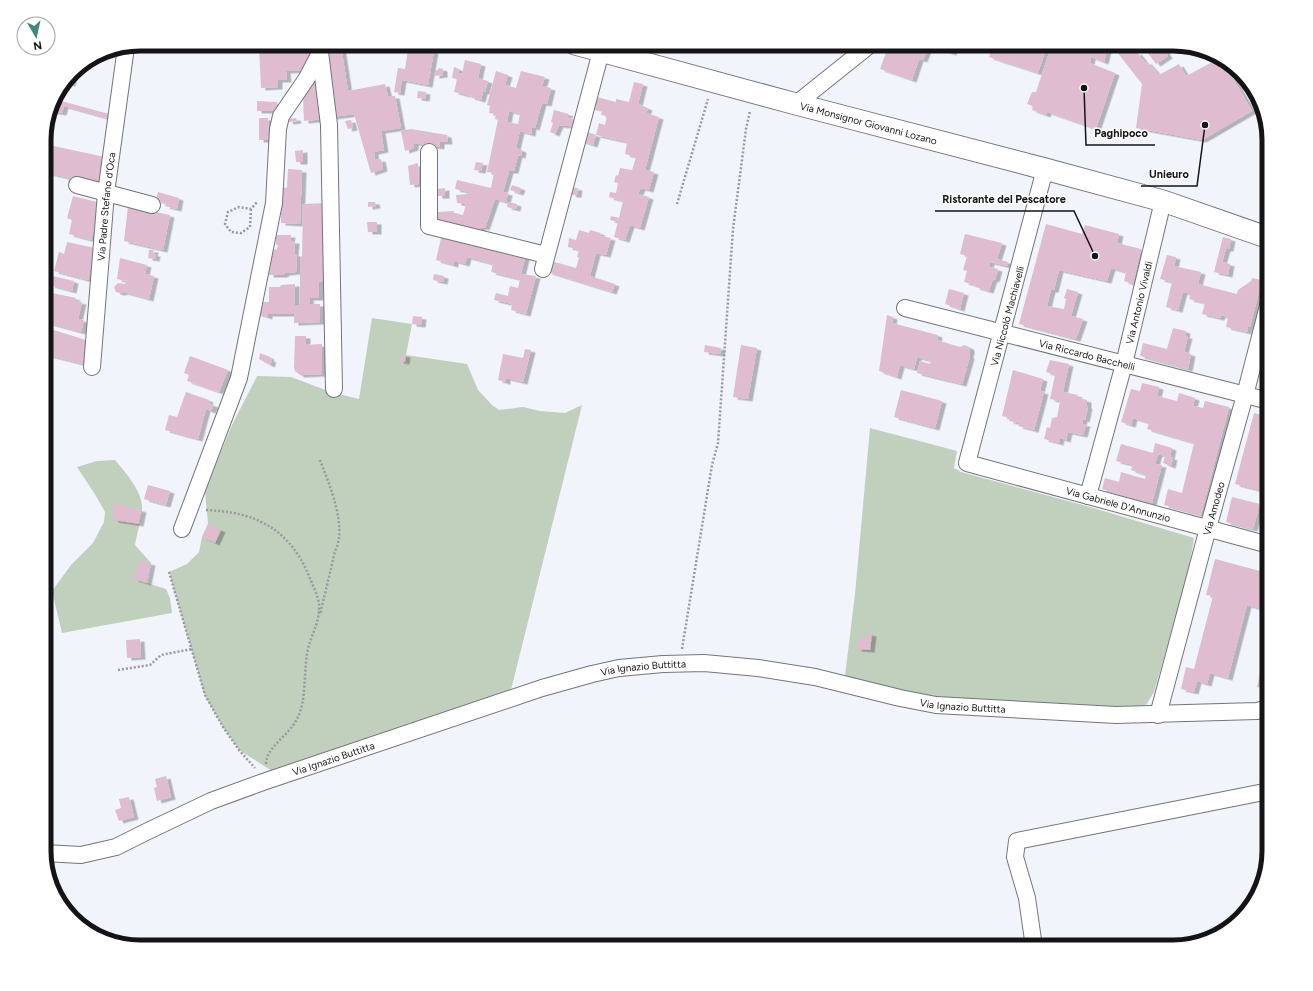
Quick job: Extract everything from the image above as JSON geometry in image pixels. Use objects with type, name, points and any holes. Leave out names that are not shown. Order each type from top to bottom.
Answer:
[{"type":"main road","name":"Via Monsignor Giovanni Lozano","points":[[612,51],[713,82],[1163,201]]},
{"type":"main road","points":[[1163,201],[1262,222]]},
{"type":"main road","points":[[1163,201],[1262,236]]},
{"type":"street","points":[[182,528],[239,378],[274,203],[278,129],[282,116],[307,78],[319,51]]},
{"type":"street","points":[[320,51],[329,125],[334,389]]},
{"type":"street","points":[[429,152],[428,226],[545,262],[601,51]]},
{"type":"street","points":[[796,104],[862,51]]},
{"type":"street","name":"Via Padre Stefano d'Oca","points":[[92,367],[106,193],[125,53]]},
{"type":"street","name":"Via Niccolò Machiavelli","points":[[967,463],[1045,169]]},
{"type":"street","points":[[77,186],[152,205]]},
{"type":"street","name":"Via Antonio Vivaldi","points":[[1088,496],[1124,364],[1163,201]]},
{"type":"street","name":"Via Riccardo Bacchelli","points":[[905,308],[1262,399]]},
{"type":"street","name":"Via Amodeo","points":[[1158,715],[1262,329]]},
{"type":"street","name":"Via Gabriele D'Annunzio","points":[[967,463],[1262,542]]},
{"type":"street","name":"Via Ignazio Buttitta","points":[[51,853],[81,855],[116,848],[211,801],[263,782],[542,688],[619,668],[679,663],[704,663],[758,668],[815,677],[900,698],[936,705],[1116,715],[1158,715],[1262,710]]},
{"type":"street","points":[[1033,940],[1027,898],[1015,857],[1017,841],[1262,792]]},
{"type":"path","points":[[677,204],[713,82]]},
{"type":"path","points":[[679,663],[712,465],[718,443],[733,229],[746,129],[754,93]]},
{"type":"path","points":[[251,209],[239,207],[228,212],[225,224],[231,232],[241,234],[250,227],[251,209],[259,201]]},
{"type":"path","points":[[263,782],[264,768],[268,755],[288,732],[298,717],[302,700],[308,644],[318,621],[335,551],[339,544],[338,514],[320,460]]},
{"type":"path","points":[[189,509],[221,511],[250,516],[274,528],[304,563],[319,603],[318,621]]},
{"type":"path","points":[[169,572],[205,696],[223,727],[239,750],[253,764],[263,782]]},
{"type":"path","points":[[118,670],[150,665],[161,655],[192,649]]},
{"type":"green space","points":[[372,318],[412,324],[406,355],[467,364],[478,390],[492,405],[499,410],[523,407],[540,411],[565,413],[582,405],[510,694],[272,771],[239,750],[223,727],[205,696],[169,572],[187,564],[199,552],[202,537],[208,524],[205,492],[232,425],[257,376],[291,377],[331,392],[359,399]]},
{"type":"green space","points":[[870,428],[957,451],[954,468],[961,472],[1090,507],[1194,538],[1188,575],[1154,692],[1146,705],[1134,710],[960,699],[919,694],[852,679],[845,676],[855,594]]},
{"type":"green space","points":[[115,460],[137,490],[142,504],[141,519],[135,545],[151,563],[147,583],[166,589],[170,598],[172,613],[62,633],[52,591],[71,565],[93,543],[104,522],[105,512],[77,467],[97,461]]},
{"type":"building","points":[[259,51],[312,51],[306,70],[286,71],[287,80],[278,80],[278,87],[261,88]]},
{"type":"building","points":[[323,51],[342,51],[348,91],[385,84],[388,96],[395,96],[401,128],[381,131],[384,150],[374,152],[375,160],[381,159],[383,169],[371,173],[354,114],[332,117]]},
{"type":"building","points":[[408,51],[434,51],[428,85],[402,80],[400,93],[394,92],[398,68],[405,69]]},
{"type":"building","points":[[887,51],[926,51],[923,60],[919,59],[912,80],[880,69]]},
{"type":"building","points":[[991,51],[1045,51],[1038,73],[989,57]]},
{"type":"building","points":[[1050,51],[1107,51],[1104,62],[1091,57],[1090,63],[1115,73],[1096,129],[1047,112],[1046,115],[1032,110],[1033,106],[1027,104],[1032,92],[1036,92]]},
{"type":"building","points":[[1132,51],[1134,54],[1137,52],[1159,75],[1179,64],[1186,76],[1214,61],[1228,70],[1252,111],[1202,140],[1136,128],[1142,84],[1117,52]]},
{"type":"building","points":[[1146,51],[1165,51],[1168,56],[1156,64]]},
{"type":"building","points":[[465,60],[481,64],[478,78],[488,81],[481,100],[454,92],[457,79],[452,78],[454,67],[459,69],[458,73],[462,74]]},
{"type":"building","points":[[439,68],[443,69],[443,75],[435,76],[435,70],[438,70]]},
{"type":"building","points":[[496,71],[508,75],[505,85],[516,88],[521,71],[545,77],[542,86],[551,88],[547,104],[542,103],[535,128],[532,127],[531,134],[520,131],[516,148],[522,150],[521,156],[518,155],[514,171],[509,171],[503,192],[508,193],[506,202],[495,199],[485,228],[481,227],[479,233],[437,222],[437,212],[454,211],[454,213],[463,215],[466,204],[457,203],[456,195],[468,194],[469,192],[455,189],[457,180],[491,188],[494,173],[487,172],[498,120],[495,119],[496,114],[489,113],[490,106],[487,105]],"holes":[[[509,111],[520,114],[518,124],[507,122]]]},
{"type":"building","points":[[319,76],[325,119],[304,121],[303,96],[305,84]]},
{"type":"building","points":[[634,82],[643,84],[638,104],[648,108],[646,113],[659,117],[645,170],[654,172],[649,190],[641,188],[638,194],[649,197],[640,228],[630,225],[625,240],[614,237],[618,222],[610,220],[611,216],[619,218],[623,201],[609,197],[610,192],[616,193],[618,183],[614,182],[616,175],[618,176],[620,168],[632,170],[636,157],[625,154],[627,142],[596,135],[599,123],[605,125],[607,116],[601,115],[602,110],[590,107],[593,96],[616,102],[616,99],[629,102]]},
{"type":"building","points":[[418,91],[426,92],[425,99],[417,98]]},
{"type":"building","points":[[60,101],[109,114],[107,118],[64,106],[62,113],[56,112]]},
{"type":"building","points":[[257,101],[277,102],[277,111],[257,111]]},
{"type":"building","points":[[554,110],[569,114],[567,117],[575,120],[573,127],[559,125],[555,134],[550,132],[553,123],[551,122]]},
{"type":"building","points":[[259,118],[268,118],[269,140],[259,140]]},
{"type":"building","points":[[296,118],[297,121],[289,122],[288,119]]},
{"type":"building","points":[[351,120],[353,128],[348,129],[345,121]]},
{"type":"building","points":[[411,129],[447,135],[448,142],[440,142],[440,147],[414,143],[414,148],[405,151],[401,131]]},
{"type":"building","points":[[584,131],[596,135],[593,145],[581,141]]},
{"type":"building","points":[[51,145],[105,157],[103,186],[51,174]]},
{"type":"building","points":[[303,150],[303,162],[296,162],[295,151]]},
{"type":"building","points":[[476,162],[483,163],[481,171],[474,170]]},
{"type":"building","points":[[418,163],[419,184],[410,185],[408,166]]},
{"type":"building","points":[[288,169],[302,170],[300,224],[281,223],[281,212],[279,212],[281,187],[287,188]]},
{"type":"building","points":[[512,185],[521,188],[519,193],[510,190]]},
{"type":"building","points":[[569,187],[578,188],[577,195],[572,195]]},
{"type":"building","points":[[445,188],[445,196],[438,196],[437,189]]},
{"type":"building","points":[[158,192],[179,198],[177,209],[165,206],[166,203],[156,200]]},
{"type":"building","points":[[73,196],[97,202],[94,221],[96,221],[91,240],[69,234],[72,220],[67,218]]},
{"type":"building","points":[[368,202],[375,202],[376,206],[368,207]]},
{"type":"building","points":[[508,202],[517,204],[516,209],[507,207]]},
{"type":"building","points":[[328,203],[330,282],[319,282],[319,298],[309,298],[310,304],[320,304],[320,322],[294,323],[294,314],[268,314],[268,317],[255,313],[256,302],[269,302],[269,287],[280,287],[281,285],[295,284],[295,305],[300,305],[300,257],[302,257],[303,204]]},
{"type":"building","points":[[128,206],[170,215],[163,250],[124,241]]},
{"type":"building","points":[[367,222],[377,222],[377,232],[368,232]]},
{"type":"building","points":[[1046,224],[1082,234],[1085,225],[1119,234],[1117,243],[1141,249],[1133,284],[1124,281],[1126,272],[1111,268],[1107,281],[1059,270],[1054,290],[1051,290],[1047,306],[1064,309],[1066,299],[1064,298],[1067,289],[1078,292],[1071,316],[1083,319],[1076,339],[1019,324]]},
{"type":"building","points":[[579,230],[589,233],[590,230],[601,233],[600,236],[611,238],[606,255],[596,253],[590,276],[615,284],[612,292],[548,272],[551,261],[576,268],[579,258],[577,257],[579,250],[568,247],[569,238],[576,240]]},
{"type":"building","points":[[442,234],[526,254],[521,274],[536,276],[526,314],[511,310],[512,304],[494,300],[496,293],[508,296],[510,286],[518,288],[520,279],[491,272],[493,264],[467,257],[465,264],[454,261],[454,265],[436,260]]},
{"type":"building","points":[[965,234],[1002,243],[997,259],[1008,262],[1007,266],[990,262],[989,267],[998,269],[995,280],[993,279],[989,291],[975,287],[976,285],[964,282],[967,271],[963,270],[967,256],[960,254]]},
{"type":"building","points":[[276,235],[291,235],[290,241],[295,241],[294,254],[297,254],[296,272],[285,273],[283,275],[269,275],[271,262],[269,262],[269,251],[277,249],[278,245],[276,245]]},
{"type":"building","points":[[1223,237],[1231,239],[1229,249],[1226,249],[1222,262],[1230,264],[1228,275],[1214,272]]},
{"type":"building","points":[[67,242],[95,248],[88,280],[54,271],[59,252],[64,254]]},
{"type":"building","points":[[149,250],[154,250],[153,254],[156,254],[155,259],[148,258]]},
{"type":"building","points":[[1167,255],[1176,257],[1174,266],[1201,272],[1198,284],[1237,294],[1238,290],[1251,281],[1252,278],[1262,280],[1250,327],[1248,327],[1247,332],[1226,327],[1228,317],[1221,315],[1220,318],[1202,314],[1205,303],[1189,299],[1191,294],[1183,292],[1178,310],[1166,307],[1172,282],[1160,279]]},
{"type":"building","points":[[120,258],[147,265],[145,274],[154,276],[149,299],[124,292],[116,292],[114,287],[118,283],[125,284],[126,281],[117,279]]},
{"type":"building","points":[[434,274],[444,276],[443,282],[433,280]]},
{"type":"building","points":[[53,276],[74,281],[72,291],[51,285]]},
{"type":"building","points":[[949,289],[964,293],[960,309],[945,304]]},
{"type":"building","points":[[52,293],[76,298],[75,301],[82,302],[78,319],[84,320],[81,332],[51,324]]},
{"type":"building","points":[[887,315],[893,317],[892,323],[938,335],[937,340],[960,347],[964,345],[970,348],[970,357],[962,384],[917,373],[920,361],[930,364],[931,361],[917,357],[914,369],[900,365],[897,377],[879,371]]},
{"type":"building","points":[[413,316],[422,317],[421,325],[412,324]]},
{"type":"building","points":[[1173,328],[1186,331],[1185,336],[1188,336],[1184,352],[1191,354],[1188,369],[1140,356],[1143,343],[1167,349]]},
{"type":"building","points":[[51,329],[89,341],[87,365],[51,356]]},
{"type":"building","points":[[295,336],[306,336],[306,345],[322,344],[322,374],[300,375],[295,371]]},
{"type":"building","points":[[705,345],[721,348],[720,354],[704,352]]},
{"type":"building","points":[[741,345],[757,348],[748,399],[733,397]]},
{"type":"building","points":[[525,349],[531,350],[523,382],[506,378],[506,382],[498,380],[503,354],[523,358]]},
{"type":"building","points":[[260,353],[270,357],[269,359],[272,360],[270,365],[259,359]]},
{"type":"building","points":[[400,354],[406,355],[405,362],[399,361]]},
{"type":"building","points":[[190,356],[228,370],[219,392],[187,381],[189,375],[184,373]]},
{"type":"building","points":[[1050,360],[1069,364],[1063,392],[1078,395],[1077,398],[1087,400],[1088,407],[1085,420],[1083,419],[1082,424],[1086,424],[1083,435],[1068,432],[1066,440],[1060,438],[1059,443],[1044,439],[1047,427],[1050,428],[1052,418],[1057,417],[1060,401],[1050,399],[1055,375],[1046,372]]},
{"type":"building","points":[[1013,370],[1043,379],[1040,391],[1044,392],[1034,430],[1018,426],[1019,423],[1009,421],[1010,418],[1002,416]]},
{"type":"building","points":[[1142,383],[1159,387],[1157,396],[1177,401],[1179,393],[1195,398],[1193,406],[1203,408],[1205,401],[1229,407],[1201,515],[1164,505],[1168,489],[1182,493],[1194,443],[1147,429],[1149,423],[1133,418],[1131,425],[1121,422],[1131,389],[1140,391]]},
{"type":"building","points":[[901,390],[942,401],[935,428],[894,417]]},
{"type":"building","points":[[186,392],[209,400],[208,403],[214,405],[211,411],[206,409],[198,439],[165,430],[169,415],[177,417]]},
{"type":"building","points":[[1254,413],[1262,415],[1262,446],[1259,454],[1262,455],[1262,491],[1235,484]]},
{"type":"building","points":[[1155,443],[1172,448],[1170,457],[1173,458],[1171,466],[1163,463],[1165,456],[1158,454],[1155,464],[1162,465],[1152,503],[1102,489],[1105,478],[1119,482],[1121,472],[1145,479],[1146,475],[1131,470],[1133,465],[1116,461],[1121,444],[1153,453]]},
{"type":"building","points":[[148,485],[170,491],[166,505],[144,499]]},
{"type":"building","points":[[1232,497],[1260,504],[1253,529],[1226,522]]},
{"type":"building","points":[[113,503],[142,510],[139,524],[114,520]]},
{"type":"building","points":[[208,524],[221,530],[215,543],[202,537]]},
{"type":"building","points":[[1215,559],[1260,571],[1262,566],[1262,609],[1247,605],[1228,678],[1210,673],[1207,684],[1197,681],[1194,692],[1181,689],[1186,667],[1194,669],[1213,596],[1206,595]]},
{"type":"building","points":[[139,561],[151,563],[147,583],[134,579]]},
{"type":"building","points":[[866,633],[872,634],[870,650],[857,649],[859,638],[866,639]]},
{"type":"building","points":[[140,639],[141,657],[127,658],[126,640]]},
{"type":"building","points":[[1262,663],[1262,688],[1257,687]]},
{"type":"building","points":[[166,776],[171,797],[157,801],[154,788],[157,787],[155,779]]},
{"type":"building","points":[[129,797],[134,817],[119,821],[115,810],[121,808],[119,799]]},
{"type":"place","name":"Paghipoco","points":[[1084,88]]},
{"type":"place","name":"Unieuro","points":[[1205,125]]},
{"type":"place","name":"Ristorante del Pescatore","points":[[1095,256]]}]
